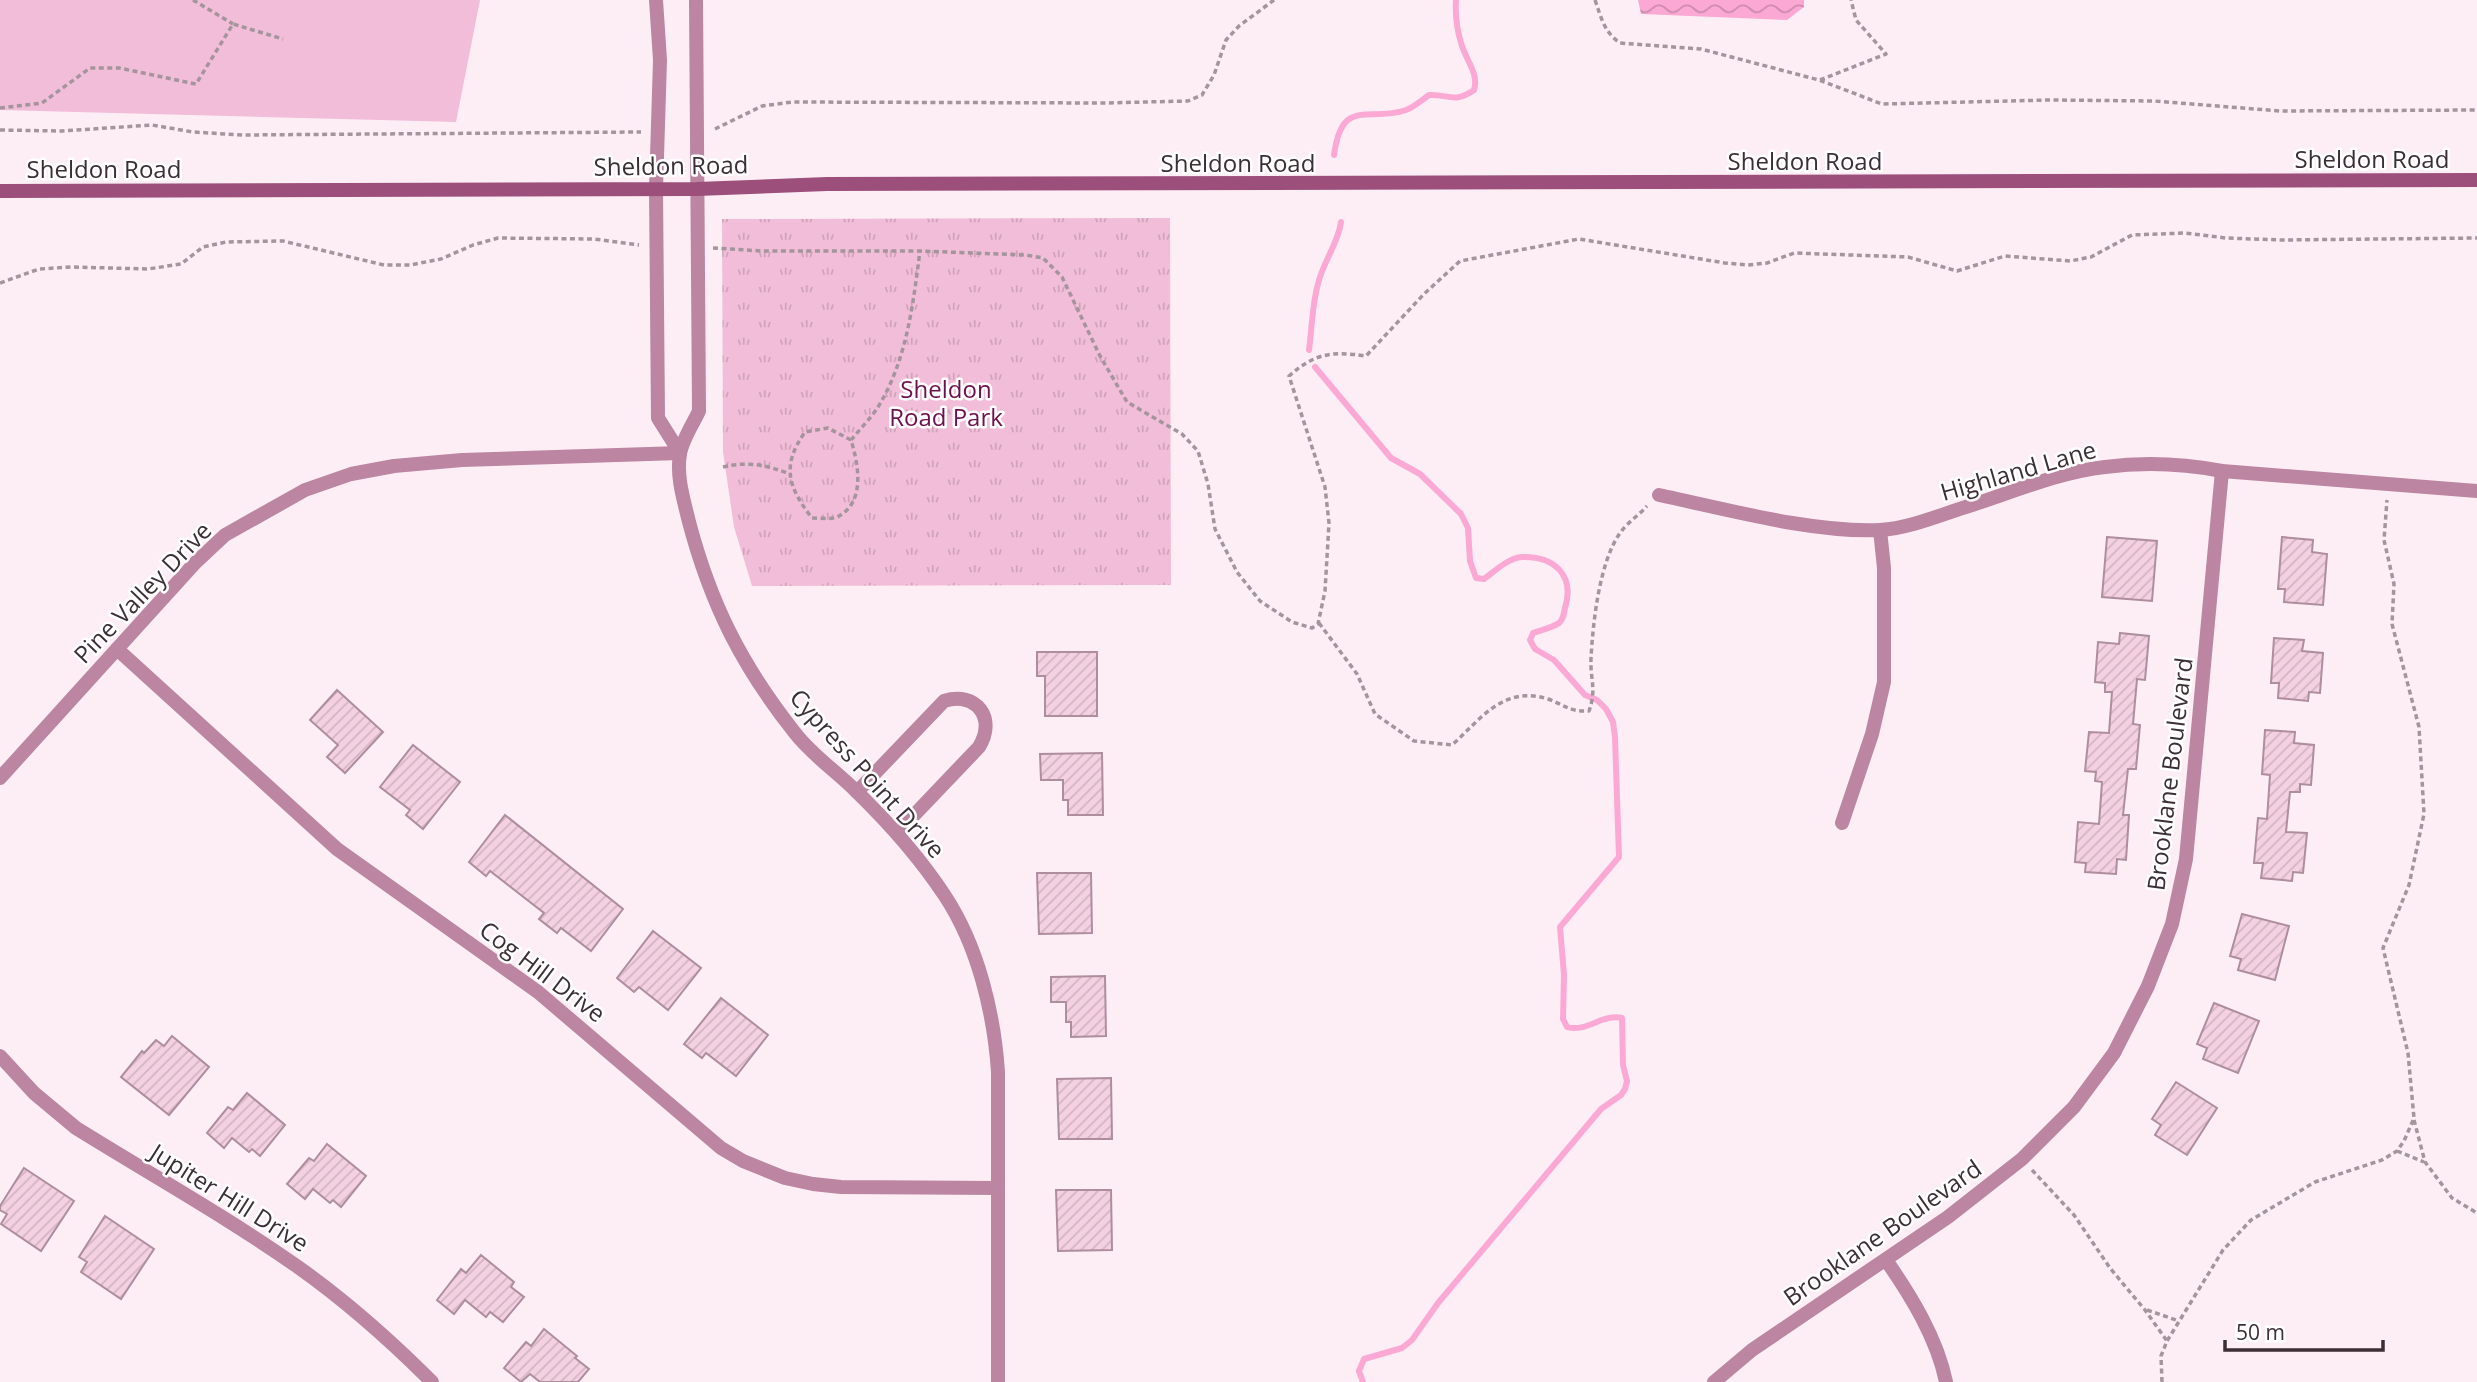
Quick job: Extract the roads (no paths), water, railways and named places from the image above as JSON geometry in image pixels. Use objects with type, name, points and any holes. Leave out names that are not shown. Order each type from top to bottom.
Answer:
[{"type":"main road","name":"Sheldon Road","points":[[0,191],[697,189],[827,184],[1068,186],[2477,180]]},
{"type":"street","points":[[656,0],[660,60],[656,189],[657,418],[680,453]]},
{"type":"street","name":"Cypress Point Drive","points":[[696,0],[699,411],[680,453],[682,495],[697,553],[717,610],[744,662],[796,735],[857,792],[922,863],[947,898],[974,955],[988,1002],[998,1072],[998,1382]]},
{"type":"street","name":"Pine Valley Drive","points":[[0,778],[194,564],[225,535],[305,490],[351,474],[394,466],[462,460],[680,453]]},
{"type":"street","name":"Highland Lane","points":[[1659,495],[1778,519],[1840,528],[1880,530],[1905,526],[2043,482],[2105,467],[2198,467],[2477,491]]},
{"type":"street","name":"Brooklane Boulevard","points":[[1714,1382],[1752,1350],[1948,1217],[2022,1160],[2074,1107],[2114,1053],[2148,986],[2172,924],[2186,859],[2222,471]]},
{"type":"street","points":[[1842,823],[1872,734],[1884,682],[1884,568],[1880,530]]},
{"type":"street","name":"Cog Hill Drive","points":[[117,649],[337,849],[538,992],[721,1148],[743,1161],[785,1178],[813,1184],[841,1188],[998,1188]]},
{"type":"street","points":[[857,792],[944,701],[955,698],[968,700],[979,707],[987,727],[985,739],[897,833]]},
{"type":"street","name":"Jupiter Hill Drive","points":[[0,1056],[34,1093],[59,1115],[300,1269],[403,1353],[432,1382]]},
{"type":"street","points":[[1886,1260],[1930,1334],[1946,1382]]},
{"type":"water","points":[[1638,0],[1804,0],[1804,7],[1787,20],[1641,14]]},
{"type":"waterway","points":[[1334,155],[1343,125],[1350,118],[1406,110],[1429,95],[1461,97],[1474,90],[1474,73],[1458,29],[1456,0]]},
{"type":"waterway","points":[[1309,350],[1318,284],[1341,222]]},
{"type":"waterway","points":[[1315,367],[1391,458],[1420,474],[1461,514],[1468,528],[1470,561],[1476,578],[1484,579],[1507,562],[1522,557],[1544,560],[1560,570],[1567,586],[1562,619],[1556,625],[1533,633],[1530,640],[1535,649],[1554,660],[1585,695],[1597,700],[1606,709],[1613,722],[1615,737],[1619,857],[1560,927],[1564,975],[1563,1019],[1567,1027],[1574,1028],[1608,1018],[1622,1018],[1623,1065],[1627,1081],[1625,1089],[1601,1109],[1438,1303],[1412,1340],[1402,1348],[1364,1359],[1359,1371],[1363,1382]]},
{"type":"park label","name":"Sheldon Road Park","points":[[946,402]]}]
